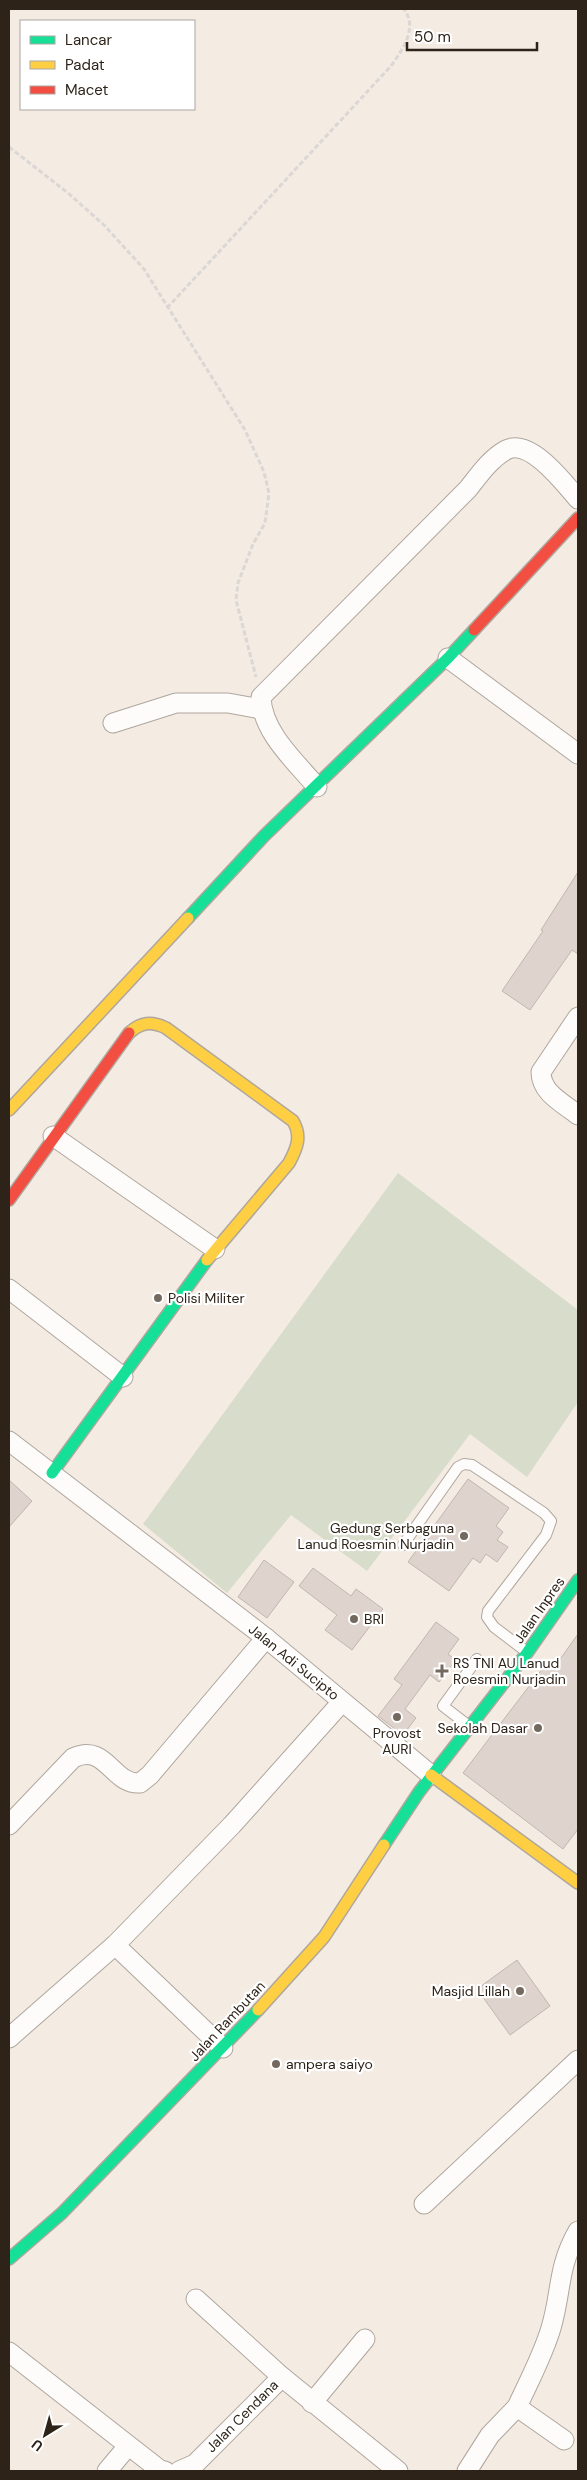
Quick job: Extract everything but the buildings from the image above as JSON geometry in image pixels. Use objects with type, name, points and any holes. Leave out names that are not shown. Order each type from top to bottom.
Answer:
[{"type":"street","points":[[113,723],[176,703],[261,703],[468,489],[494,458],[508,449],[520,448],[534,455],[549,466],[578,499]]},
{"type":"street","points":[[9,1110],[264,836],[317,787],[448,658],[578,518]]},
{"type":"street","points":[[448,658],[578,754]]},
{"type":"street","points":[[261,703],[278,741],[317,787]]},
{"type":"street","points":[[578,1017],[541,1072],[541,1081],[549,1093],[578,1115]]},
{"type":"street","points":[[9,1200],[53,1136],[130,1032],[139,1024],[146,1022],[155,1022],[166,1028],[293,1121],[298,1128],[298,1147],[289,1162],[215,1249],[52,1473]]},
{"type":"street","points":[[53,1136],[215,1249]]},
{"type":"street","points":[[9,1289],[123,1377]]},
{"type":"street","name":"Jalan Adi Sucipto","points":[[9,1441],[266,1638],[431,1775],[578,1883]]},
{"type":"street","name":"Jalan Inpres","points":[[431,1775],[527,1653],[578,1580]]},
{"type":"street","points":[[9,1825],[73,1758],[81,1754],[88,1752],[96,1756],[127,1781],[140,1783],[150,1776],[266,1638]]},
{"type":"street","points":[[10,2035],[115,1945],[232,1825],[342,1702]]},
{"type":"street","name":"Jalan Rambutan","points":[[9,2259],[62,2213],[223,2048],[324,1937],[431,1775]]},
{"type":"street","points":[[115,1945],[223,2048]]},
{"type":"street","points":[[424,2204],[578,2060]]},
{"type":"street","points":[[467,2471],[490,2434],[517,2407],[552,2326],[561,2270],[566,2253],[578,2231]]},
{"type":"street","points":[[196,2299],[282,2377]]},
{"type":"street","points":[[312,2403],[365,2338]]},
{"type":"street","points":[[9,2352],[128,2446],[160,2470],[165,2471]]},
{"type":"street","name":"Jalan Cendana","points":[[178,2471],[195,2464],[282,2377],[398,2471]]},
{"type":"street","points":[[517,2407],[564,2440]]},
{"type":"street","points":[[107,2471],[128,2446]]},
{"type":"lane","points":[[403,1544],[458,1467],[464,1464],[472,1465],[544,1513],[551,1521],[546,1535],[488,1611],[487,1617],[494,1627],[527,1653]]},
{"type":"lane","points":[[469,1726],[443,1706],[477,1659]]},
{"type":"path","points":[[167,308],[391,66],[406,44],[410,28],[409,16],[404,9]]},
{"type":"path","points":[[9,147],[68,193],[104,225],[144,269],[167,308],[229,400],[264,472],[269,493],[265,523],[253,544],[238,583],[236,600],[261,703]]},
{"type":"green space","points":[[398,1173],[578,1310],[578,1402],[527,1477],[470,1434],[367,1571],[291,1515],[227,1593],[143,1524]]},
{"type":"traffic: fast","points":[[188,918],[264,836],[448,658],[474,630]]},
{"type":"traffic: fast","points":[[52,1473],[207,1260]]},
{"type":"traffic: fast","points":[[384,1845],[419,1792],[527,1653],[578,1580]]},
{"type":"traffic: fast","points":[[9,2259],[62,2213],[258,2010]]},
{"type":"traffic: slow","points":[[9,1110],[188,918]]},
{"type":"traffic: slow","points":[[129,1033],[146,1024],[156,1024],[166,1028],[293,1121],[296,1126],[298,1137],[289,1163],[207,1260]]},
{"type":"traffic: slow","points":[[431,1775],[578,1883]]},
{"type":"traffic: slow","points":[[258,2010],[324,1937],[384,1845]]},
{"type":"traffic: jam","points":[[474,630],[578,518]]},
{"type":"traffic: jam","points":[[9,1200],[129,1033]]},
{"type":"place","name":"Polisi Militer","points":[[158,1298]]},
{"type":"place","name":"Gedung Serbaguna Lanud Roesmin Nurjadin","points":[[464,1536]]},
{"type":"place","name":"BRI","points":[[354,1619]]},
{"type":"place","name":"RS TNI AU Lanud Roesmin Nurjadin","points":[[442,1671]]},
{"type":"place","name":"Provost AURI","points":[[397,1717]]},
{"type":"place","name":"Sekolah Dasar","points":[[538,1728]]},
{"type":"place","name":"Masjid Lillah","points":[[520,1991]]},
{"type":"place","name":"ampera saiyo","points":[[276,2064]]}]
